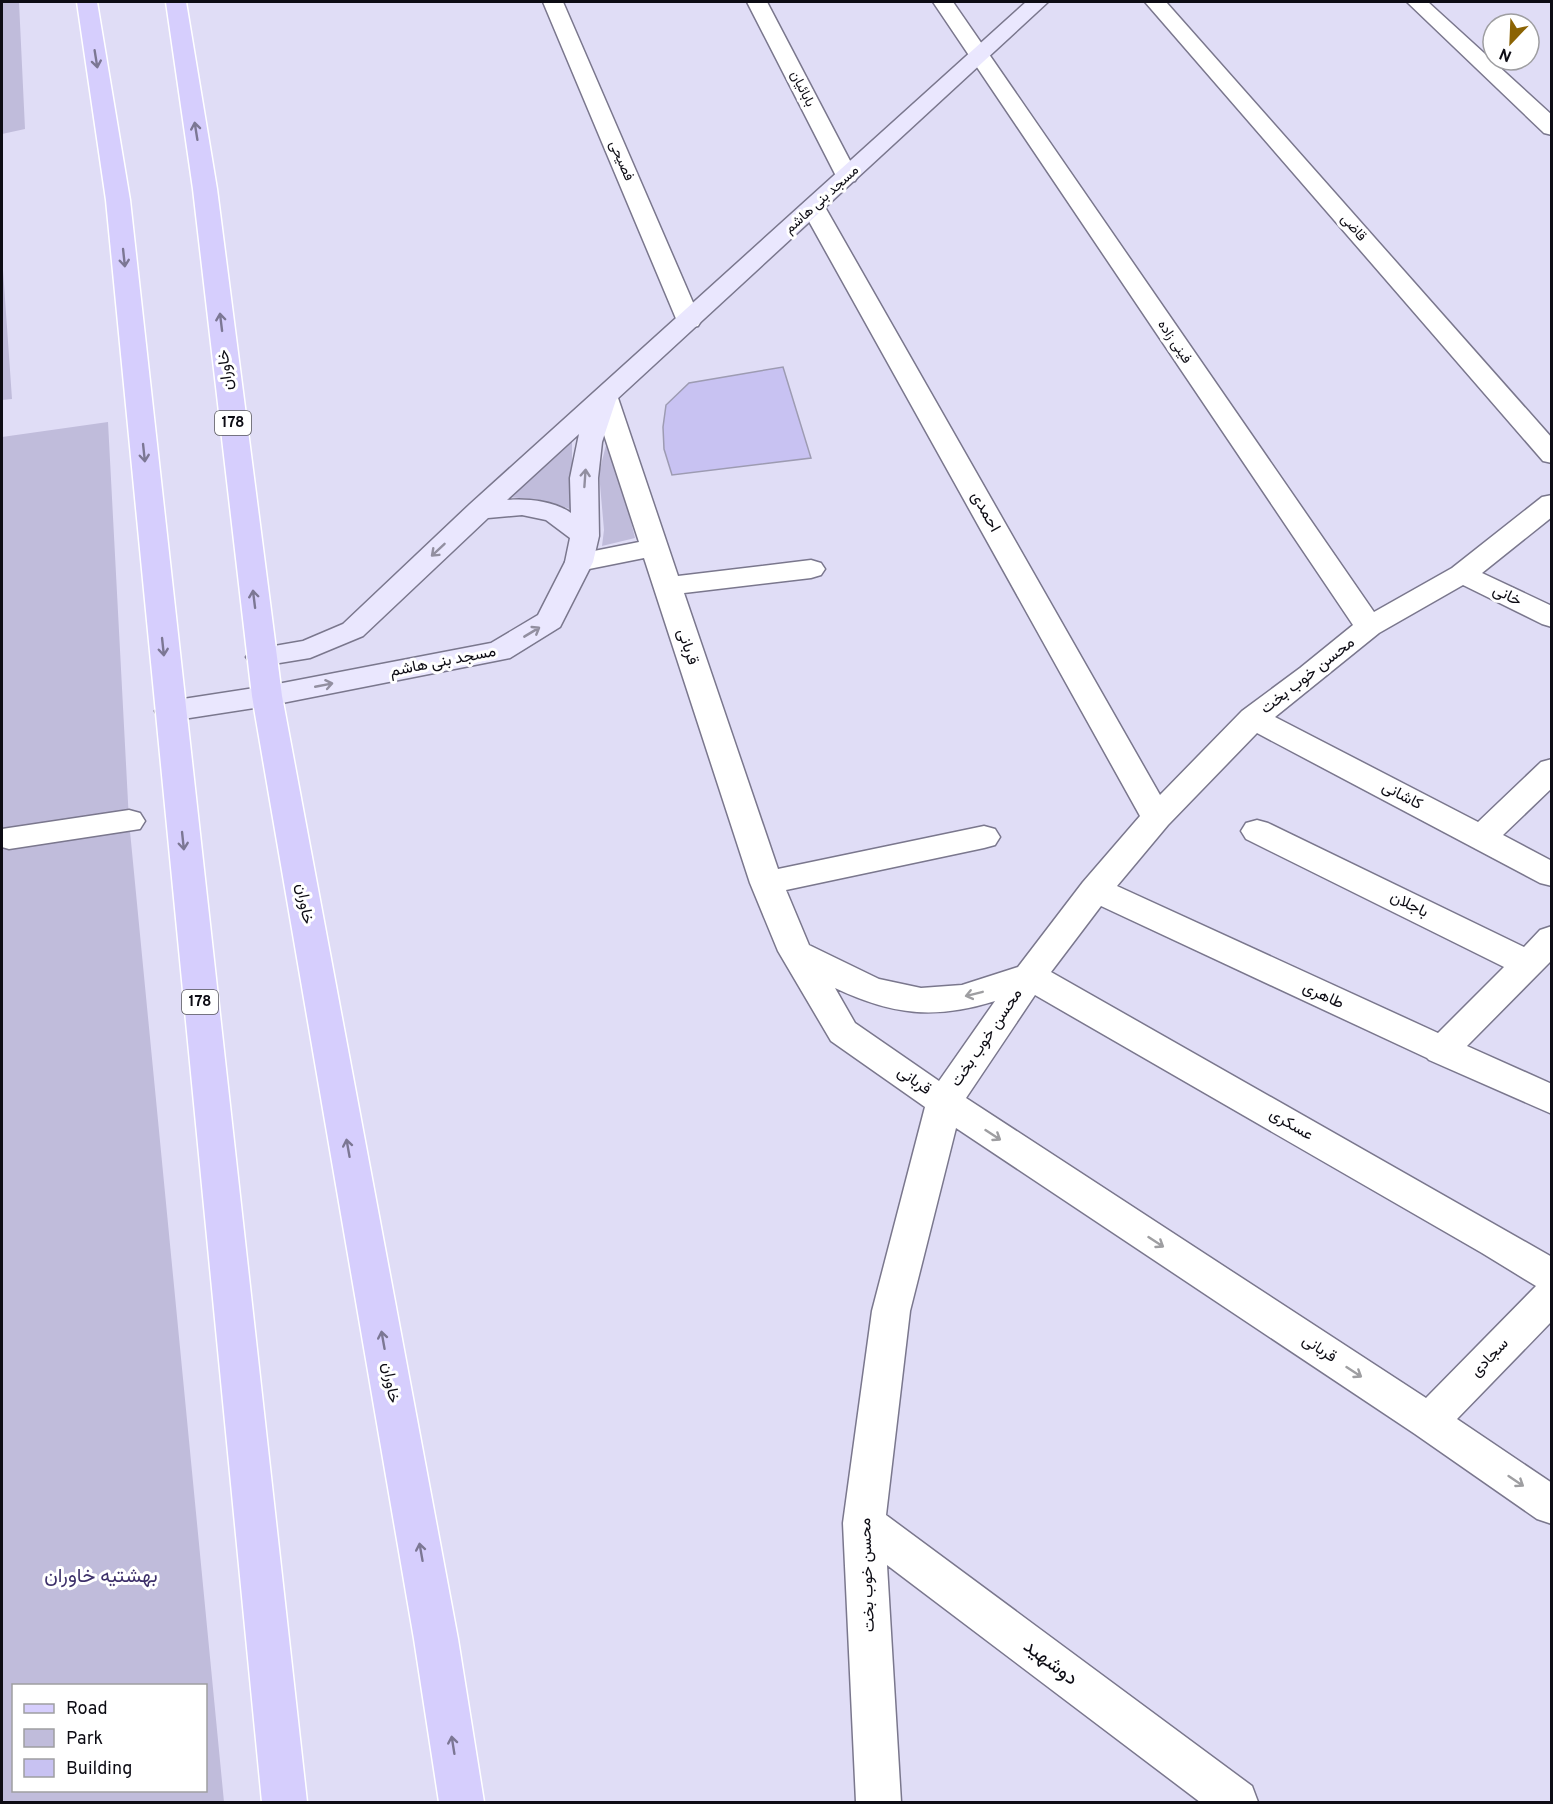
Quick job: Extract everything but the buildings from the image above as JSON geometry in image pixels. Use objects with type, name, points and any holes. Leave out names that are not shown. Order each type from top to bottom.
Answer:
[{"type":"main road","name":"178","points":[[87,2],[118,200],[285,1803]]},
{"type":"main road","name":"خاوران","points":[[176,2],[205,189],[267,696],[436,1639],[462,1803]]},
{"type":"main road","name":"مسجد بنی هاشم","points":[[261,657],[310,649],[352,630],[480,510],[1038,2]]},
{"type":"main road","name":"مسجد بنی هاشم","points":[[170,711],[267,696],[500,651],[550,621],[582,549],[584,478],[588,451],[605,398]]},
{"type":"main road","points":[[480,510],[522,507],[555,514],[582,549]]},
{"type":"street","name":"فصیحی","points":[[553,2],[689,321]]},
{"type":"street","name":"بابائیان","points":[[757,2],[847,176]]},
{"type":"street","name":"فینی زاده","points":[[943,2],[1369,627]]},
{"type":"street","name":"قاضی","points":[[1155,2],[1551,455]]},
{"type":"street","points":[[1417,2],[1551,128]]},
{"type":"street","name":"احمدی","points":[[813,207],[1157,817]]},
{"type":"street","name":"قربانی","points":[[605,398],[766,883],[795,951],[843,1032],[944,1102],[1429,1422],[1551,1506]]},
{"type":"street","name":"محسن خوب بخت","points":[[878,1803],[864,1523],[891,1311],[944,1102],[1029,976],[1095,890],[1157,817],[1253,718],[1369,627],[1462,574],[1551,503]]},
{"type":"street","points":[[582,549],[654,548]]},
{"type":"street","points":[[667,586],[811,569]]},
{"type":"street","name":"خانی","points":[[1462,574],[1551,618]]},
{"type":"street","name":"کاشانی","points":[[1253,718],[1551,875]]},
{"type":"street","points":[[1481,838],[1551,769]]},
{"type":"street","points":[[9,838],[129,821]]},
{"type":"street","name":"باجلان","points":[[1257,831],[1528,964]]},
{"type":"street","points":[[766,883],[984,837]]},
{"type":"street","name":"طاهری","points":[[1095,890],[1551,1100]]},
{"type":"street","points":[[1441,1051],[1551,938]]},
{"type":"street","points":[[795,951],[835,975],[887,996],[942,1001],[992,989],[1029,976]]},
{"type":"street","name":"عسکری","points":[[1029,976],[1551,1276]]},
{"type":"street","name":"سجادی","points":[[1429,1422],[1551,1295]]},
{"type":"street","name":"دوشهید","points":[[864,1523],[1236,1803]]},
{"type":"green space","points":[[2,2],[19,2],[25,129],[2,134]]},
{"type":"green space","points":[[2,270],[12,399],[2,400]]},
{"type":"green space","name":"بهشتیه خاوران","points":[[108,422],[129,821],[224,1802],[2,1802],[2,437]]},
{"type":"green space","points":[[572,440],[572,510],[539,500],[504,497]]},
{"type":"green space","points":[[606,445],[621,482],[635,538],[602,546],[604,530],[599,473]]}]
